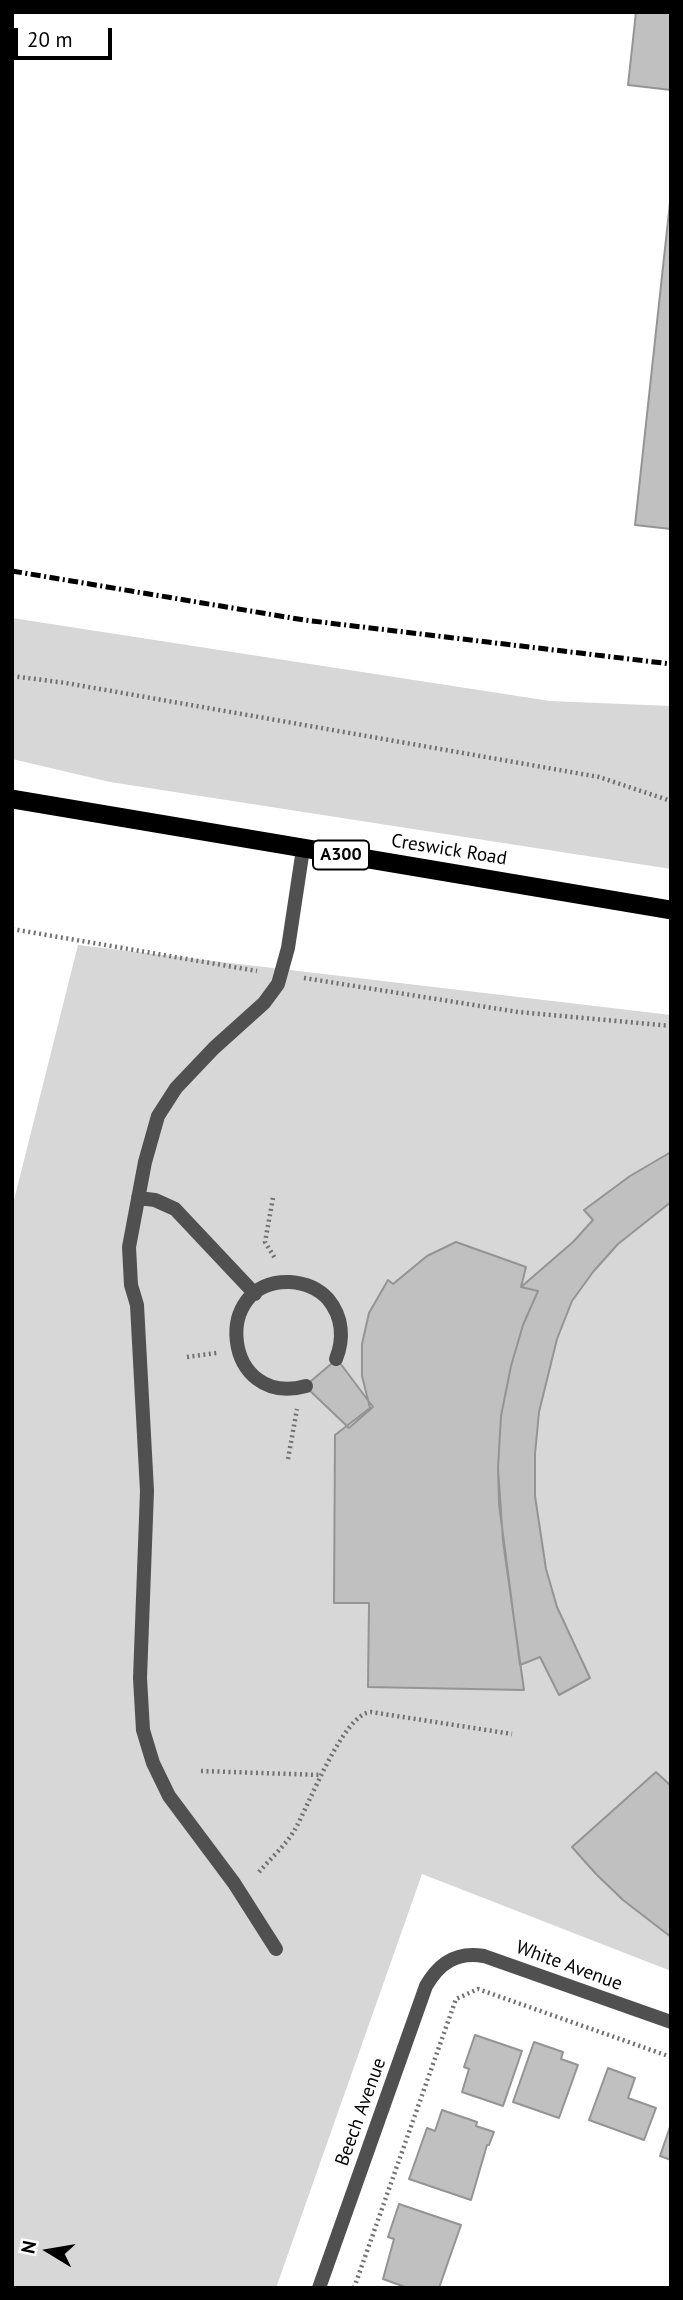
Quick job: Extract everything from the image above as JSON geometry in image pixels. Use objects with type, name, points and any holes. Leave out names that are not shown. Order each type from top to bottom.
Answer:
[{"type":"highway","name":"Creswick Road","points":[[12,799],[671,910]]},
{"type":"street","points":[[276,1949],[234,1883],[169,1796],[152,1763],[143,1730],[140,1678],[145,1570],[145,1433],[137,1305],[131,1285],[129,1253],[152,1134],[165,1102],[214,1048],[269,997],[282,975],[303,849]]},
{"type":"street","points":[[138,1198],[155,1200],[175,1209],[255,1294]]},
{"type":"street","points":[[306,1386],[277,1388],[261,1381],[247,1369],[237,1351],[235,1336],[238,1318],[246,1303],[255,1294],[267,1286],[289,1282],[302,1283],[317,1290],[335,1309],[342,1334],[336,1359]]},
{"type":"street","name":"White Avenue","points":[[452,1958],[477,1955],[489,1958],[671,2022]]},
{"type":"street","name":"Beech Avenue","points":[[319,2288],[426,1986],[440,1966],[452,1958]]},
{"type":"path","points":[[12,676],[79,685],[599,777],[671,801]]},
{"type":"path","points":[[12,929],[518,1013],[671,1026]]},
{"type":"path","points":[[273,1198],[265,1242],[289,1282]]},
{"type":"path","points":[[187,1357],[237,1351]]},
{"type":"path","points":[[288,1460],[296,1416]]},
{"type":"path","points":[[259,1872],[295,1829],[321,1775],[352,1724],[367,1712],[512,1734]]},
{"type":"path","points":[[201,1771],[321,1775]]},
{"type":"path","points":[[354,2288],[456,1999],[478,1989],[671,2057]]},
{"type":"shaded area","points":[[12,618],[550,701],[671,706],[671,869],[110,782],[12,759]]},
{"type":"shaded area","points":[[78,945],[671,1015],[671,1971],[422,1874],[276,2288],[12,2288],[12,1208]]},
{"type":"building","points":[[636,12],[671,12],[671,90],[628,85]]},
{"type":"building","points":[[671,193],[671,529],[635,525]]},
{"type":"building","points":[[671,1152],[671,1202],[618,1244],[572,1301],[557,1339],[539,1412],[535,1496],[546,1569],[557,1607],[590,1678],[559,1695],[540,1657],[520,1665],[499,1504],[501,1416],[523,1325],[538,1291],[521,1287],[573,1242],[593,1220],[584,1210],[630,1176]]},
{"type":"building","points":[[456,1242],[526,1267],[521,1287],[538,1291],[523,1325],[511,1366],[501,1416],[498,1468],[503,1541],[524,1690],[368,1687],[369,1603],[334,1603],[335,1435],[370,1408],[362,1376],[362,1344],[369,1313],[388,1280],[393,1284],[427,1256]]},
{"type":"building","points":[[337,1359],[373,1407],[349,1428],[305,1386]]},
{"type":"building","points":[[656,1772],[671,1786],[671,1937],[623,1900],[572,1847]]},
{"type":"building","points":[[475,2035],[522,2051],[503,2106],[462,2092],[469,2069],[464,2067]]},
{"type":"building","points":[[534,2042],[563,2052],[561,2059],[578,2065],[559,2118],[513,2102]]},
{"type":"building","points":[[608,2068],[635,2078],[628,2098],[656,2108],[644,2140],[589,2120]]},
{"type":"building","points":[[442,2110],[477,2122],[476,2126],[494,2132],[487,2145],[471,2200],[409,2179],[427,2128],[435,2131]]},
{"type":"building","points":[[671,2124],[671,2160],[660,2156]]},
{"type":"building","points":[[399,2204],[461,2225],[439,2288],[408,2288],[383,2279],[394,2239],[388,2237]]},
{"type":"railway","points":[[12,571],[304,620],[671,664]]}]
